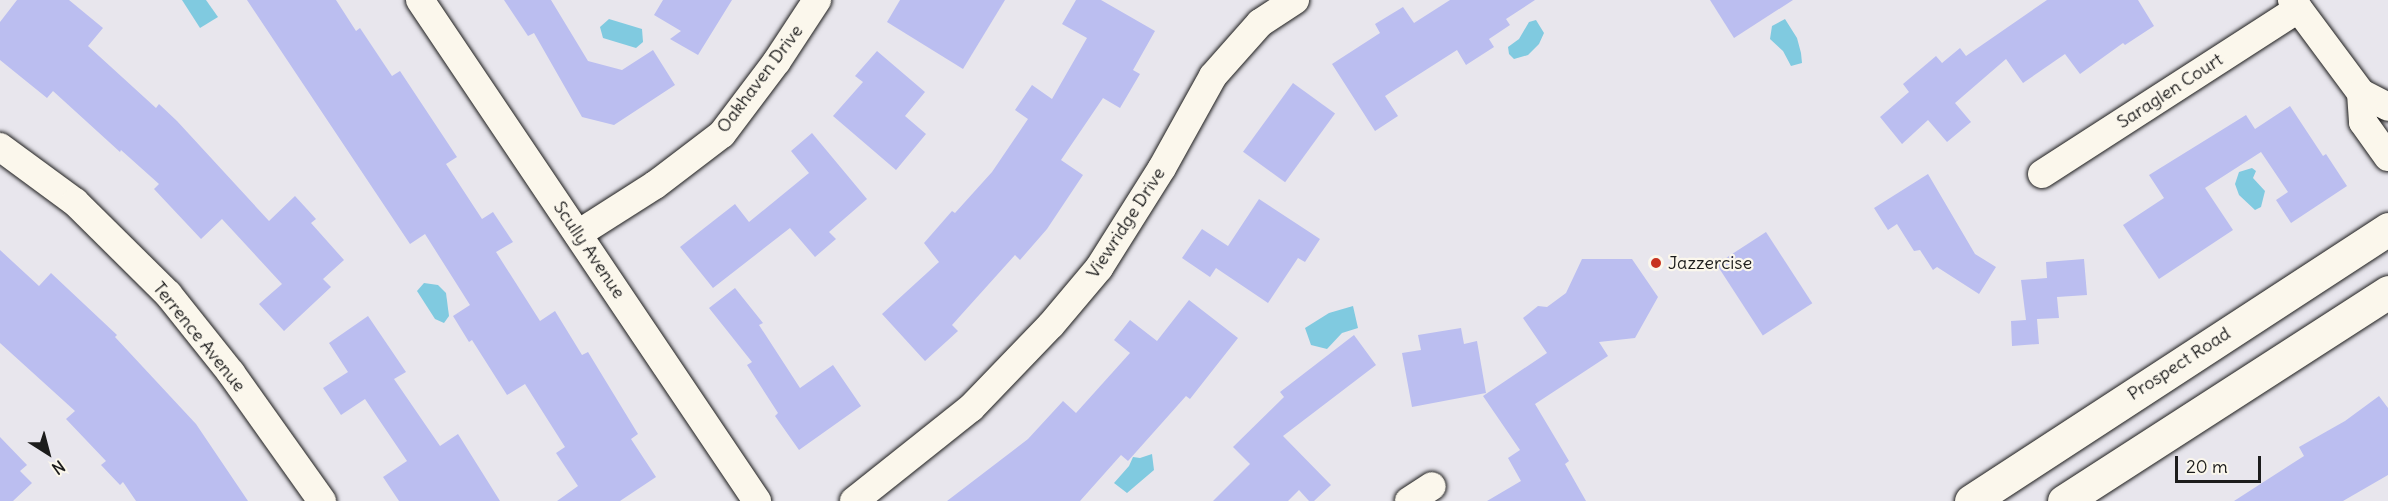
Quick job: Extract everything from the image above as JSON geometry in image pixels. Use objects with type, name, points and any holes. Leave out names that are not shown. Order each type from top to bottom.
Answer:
[{"type":"main road","name":"Prospect Road","points":[[1971,501],[2388,229]]},
{"type":"main road","points":[[2064,501],[2388,292]]},
{"type":"street","name":"Scully Avenue","points":[[420,0],[756,501]]},
{"type":"street","name":"Oakhaven Drive","points":[[578,234],[655,185],[722,134],[777,61],[817,0]]},
{"type":"street","name":"Viewridge Drive","points":[[854,501],[971,408],[1051,325],[1099,268],[1162,168],[1213,76],[1260,23],[1295,0]]},
{"type":"street","points":[[2295,4],[2361,93],[2388,107]]},
{"type":"street","name":"Saraglen Court","points":[[2042,174],[2295,4]]},
{"type":"street","points":[[2361,93],[2363,122],[2388,157]]},
{"type":"street","name":"Terrence Avenue","points":[[0,147],[75,202],[168,294],[231,374],[322,501]]},
{"type":"water","points":[[182,0],[206,0],[218,17],[200,28]]},
{"type":"water","points":[[609,19],[642,29],[643,42],[636,48],[603,38],[600,27]]},
{"type":"water","points":[[1785,19],[1797,38],[1801,53],[1802,63],[1791,66],[1783,51],[1770,39],[1772,26]]},
{"type":"water","points":[[1536,20],[1544,33],[1539,44],[1528,55],[1514,59],[1509,54],[1508,47],[1519,39],[1529,22]]},
{"type":"water","points":[[2252,168],[2256,171],[2253,178],[2265,191],[2261,207],[2255,210],[2239,195],[2235,184],[2239,172]]},
{"type":"water","points":[[424,283],[438,285],[446,293],[449,316],[444,323],[435,319],[417,291]]},
{"type":"water","points":[[1353,306],[1358,328],[1342,333],[1327,349],[1311,345],[1305,328],[1329,313]]},
{"type":"water","points":[[1152,454],[1154,470],[1127,493],[1114,483],[1129,466],[1133,457],[1140,458]]},
{"type":"building","points":[[17,0],[69,0],[103,28],[88,46],[156,108],[159,104],[177,121],[269,221],[295,196],[316,219],[311,223],[344,260],[323,279],[331,287],[284,331],[259,304],[282,284],[222,219],[201,239],[154,189],[159,184],[121,150],[120,152],[53,91],[47,98],[0,60],[0,22]]},
{"type":"building","points":[[247,0],[336,0],[356,31],[360,28],[392,76],[400,71],[457,157],[446,164],[482,219],[493,212],[513,242],[496,252],[540,321],[555,311],[582,355],[588,352],[638,434],[631,439],[656,477],[620,501],[557,501],[578,486],[556,453],[565,447],[525,384],[507,395],[472,340],[469,342],[453,316],[470,305],[425,234],[410,244]]},
{"type":"building","points":[[504,0],[551,0],[588,61],[622,70],[653,50],[675,85],[614,125],[582,117],[534,33],[528,36]]},
{"type":"building","points":[[663,0],[732,0],[698,55],[670,39],[681,31],[654,15]]},
{"type":"building","points":[[900,0],[1005,0],[963,69],[887,22]]},
{"type":"building","points":[[1076,0],[1101,0],[1155,31],[1133,70],[1140,74],[1120,108],[1103,98],[1061,160],[1083,175],[1047,229],[1020,260],[1015,255],[952,325],[958,331],[925,361],[882,314],[939,262],[924,243],[952,211],[955,213],[992,172],[1028,119],[1015,110],[1032,85],[1052,99],[1087,38],[1062,24]]},
{"type":"building","points":[[1450,0],[1535,0],[1506,19],[1510,25],[1489,39],[1494,47],[1466,65],[1457,50],[1385,96],[1398,116],[1375,131],[1332,64],[1380,33],[1375,24],[1403,7],[1414,23]]},
{"type":"building","points":[[1710,0],[1793,0],[1734,38]]},
{"type":"building","points":[[2047,0],[2138,0],[2154,26],[2125,45],[2123,43],[2080,74],[2065,54],[2023,83],[2006,59],[1955,103],[1971,122],[1947,142],[1928,120],[1902,144],[1880,117],[1909,92],[1903,84],[1936,56],[1942,63],[1960,48],[1966,56]]},
{"type":"building","points":[[877,51],[925,92],[905,116],[926,134],[896,170],[833,116],[863,82],[855,76]]},
{"type":"building","points":[[1293,83],[1335,114],[1285,182],[1243,152]]},
{"type":"building","points":[[2290,106],[2323,156],[2326,154],[2347,186],[2291,223],[2276,200],[2288,192],[2261,152],[2205,188],[2233,230],[2159,279],[2123,225],[2164,198],[2149,175],[2246,115],[2255,129]]},
{"type":"building","points":[[812,133],[867,199],[829,232],[836,239],[815,257],[790,228],[713,288],[680,247],[735,204],[749,222],[809,173],[791,151]]},
{"type":"building","points":[[1928,174],[1975,254],[1996,267],[1979,294],[1937,267],[1933,270],[1920,250],[1914,251],[1897,224],[1888,230],[1874,208]]},
{"type":"building","points":[[1259,199],[1320,239],[1305,262],[1298,258],[1268,303],[1216,268],[1210,277],[1182,258],[1202,229],[1228,246]]},
{"type":"building","points":[[1766,232],[1812,303],[1763,335],[1717,264]]},
{"type":"building","points":[[0,250],[39,286],[51,273],[117,335],[115,337],[196,424],[248,501],[136,501],[123,482],[120,485],[101,465],[106,461],[66,419],[75,411],[0,343]]},
{"type":"building","points":[[1582,259],[1632,259],[1658,297],[1635,338],[1599,342],[1608,356],[1535,404],[1569,461],[1565,464],[1586,501],[1487,501],[1521,481],[1508,458],[1520,450],[1483,396],[1547,353],[1523,318],[1538,306],[1547,307],[1566,293]]},
{"type":"building","points":[[2084,259],[2087,295],[2057,297],[2059,318],[2037,319],[2039,344],[2012,346],[2011,321],[2026,320],[2021,280],[2047,278],[2046,262]]},
{"type":"building","points":[[735,288],[763,323],[759,325],[800,388],[833,365],[861,406],[799,450],[775,416],[778,413],[747,365],[752,362],[709,308]]},
{"type":"building","points":[[1189,300],[1238,338],[1190,399],[1186,396],[1128,461],[1121,455],[1080,501],[947,501],[1028,439],[1063,401],[1076,413],[1130,353],[1114,340],[1130,320],[1157,341]]},
{"type":"building","points":[[368,316],[406,372],[394,379],[440,446],[458,434],[500,501],[399,501],[383,477],[407,461],[365,399],[341,415],[323,388],[348,372],[329,343]]},
{"type":"building","points":[[1461,328],[1464,344],[1477,341],[1486,393],[1412,407],[1402,353],[1421,350],[1418,335]]},
{"type":"building","points":[[1354,335],[1376,365],[1283,436],[1331,485],[1314,501],[1309,501],[1299,490],[1288,501],[1213,501],[1250,464],[1233,447],[1284,397],[1280,392]]},
{"type":"building","points":[[2379,396],[2388,408],[2388,475],[2343,501],[2234,501],[2304,456],[2299,447],[2345,421]]},
{"type":"building","points":[[0,437],[27,465],[20,471],[32,483],[13,501],[0,501]]},
{"type":"place","name":"Jazzercise","points":[[1656,263]]}]
